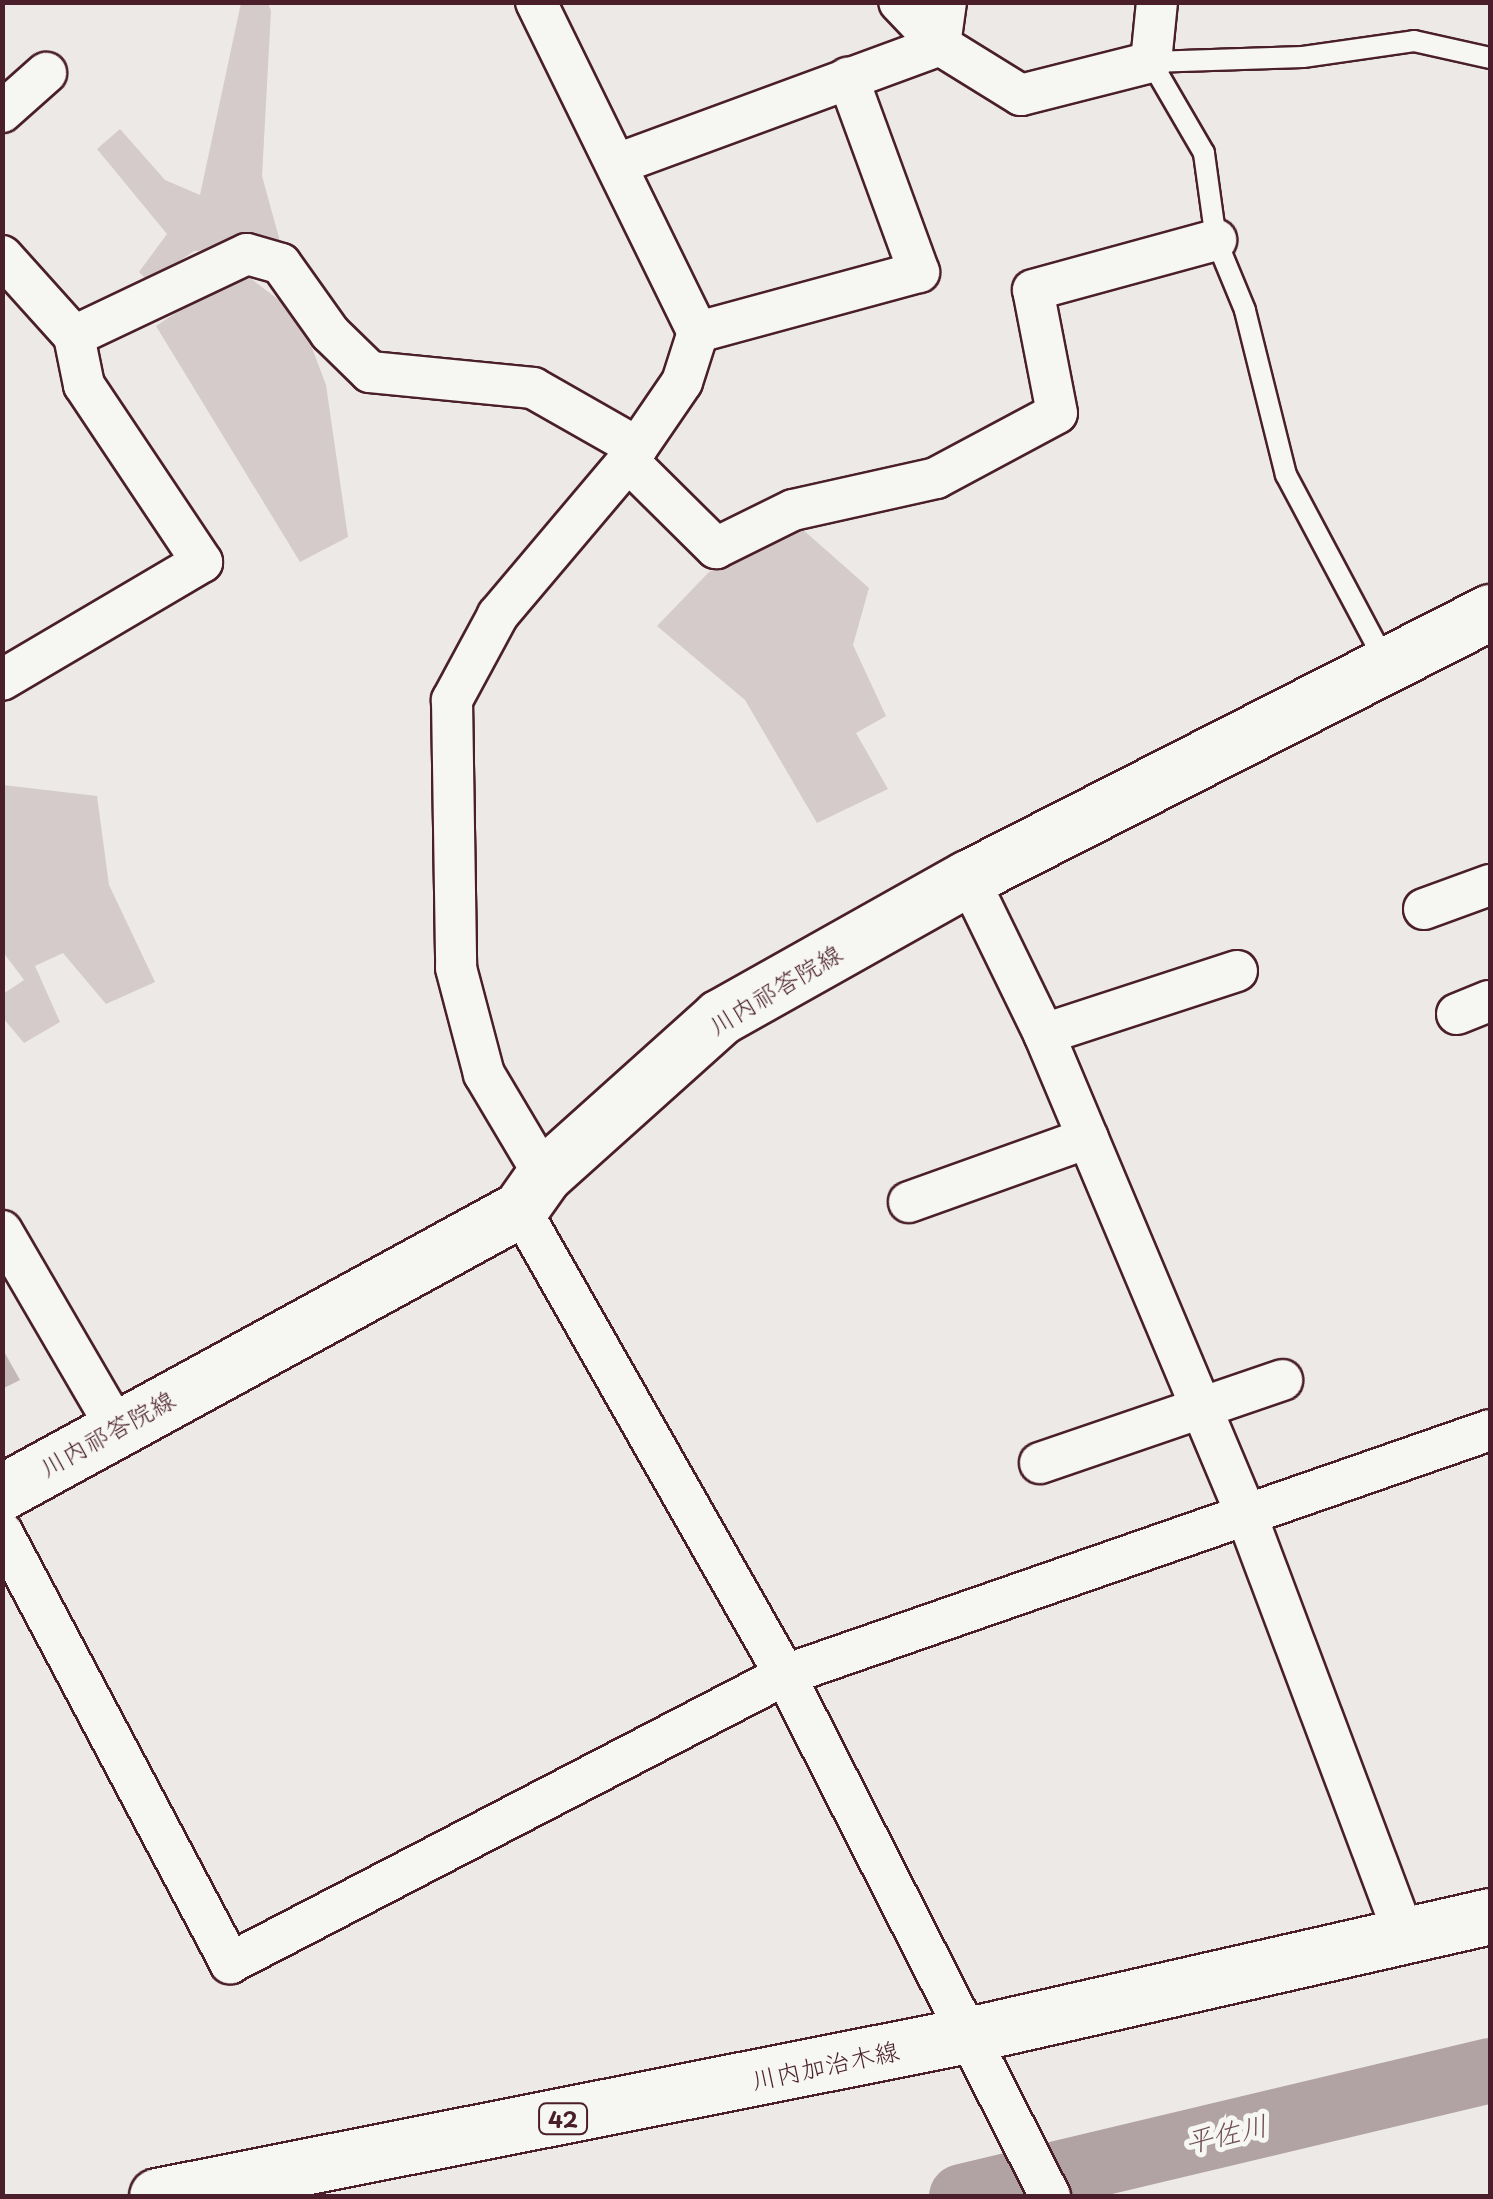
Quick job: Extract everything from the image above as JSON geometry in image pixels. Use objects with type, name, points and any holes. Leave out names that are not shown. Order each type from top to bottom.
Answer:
[{"type":"main road","name":"川内祁答院線","points":[[2,1492],[532,1192],[720,1017],[968,878],[1490,612]]},
{"type":"main road","name":"川内加治木線","points":[[157,2196],[968,2035],[1490,1916]]},
{"type":"street","points":[[536,2],[698,332],[682,382],[633,454],[498,615],[452,700],[456,968],[484,1074],[532,1192],[785,1675],[1050,2196]]},
{"type":"street","points":[[899,2],[940,45],[1020,95],[1151,62],[1157,2]]},
{"type":"street","points":[[940,45],[946,2]]},
{"type":"street","points":[[617,164],[940,45]]},
{"type":"street","points":[[2,112],[46,73]]},
{"type":"street","points":[[698,332],[919,272],[848,78]]},
{"type":"street","points":[[74,336],[247,254],[281,264],[330,333],[370,372],[533,388],[633,454],[716,548],[792,510],[936,478],[1057,413],[1033,290],[1216,240]]},
{"type":"street","points":[[2,256],[74,336],[84,385],[202,562],[2,680]]},
{"type":"street","points":[[968,878],[1044,1034],[1246,1514],[1405,1937]]},
{"type":"street","points":[[1424,909],[1490,885]]},
{"type":"street","points":[[1044,1034],[1236,971]]},
{"type":"street","points":[[909,1202],[1088,1138]]},
{"type":"street","points":[[2,1231],[116,1427]]},
{"type":"street","points":[[1040,1464],[1282,1380]]},
{"type":"street","points":[[2,1532],[230,1962],[785,1675],[1490,1430]]},
{"type":"lane","points":[[1386,663],[1286,474],[1245,310],[1216,240],[1204,153],[1151,62],[1303,57],[1414,42],[1490,58]]},
{"type":"shaded area","points":[[241,3],[268,3],[271,11],[262,176],[281,245],[194,251],[149,282],[139,272],[167,234],[97,149],[120,129],[165,180],[200,195]]},
{"type":"shaded area","points":[[250,278],[300,316],[326,385],[348,537],[300,562],[156,326],[220,284]]},
{"type":"shaded area","points":[[801,528],[869,588],[853,645],[886,716],[856,733],[888,789],[817,823],[745,700],[657,626],[709,572]]},
{"type":"shaded area","points":[[3,785],[97,796],[109,885],[155,982],[106,1004],[63,953],[35,966],[60,1022],[24,1043],[3,1018],[3,994],[24,980],[3,952]]},
{"type":"building","points":[[2,1348],[20,1380],[2,1389]]},
{"type":"waterway","name":"平佐川","points":[[961,2196],[1490,2070]]}]
